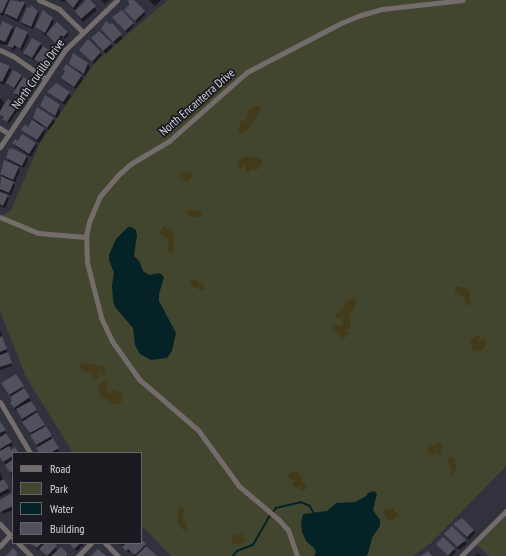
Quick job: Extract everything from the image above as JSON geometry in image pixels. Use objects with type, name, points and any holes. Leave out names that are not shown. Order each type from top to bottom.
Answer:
[{"type":"street","points":[[39,0],[58,9],[83,32]]},
{"type":"street","name":"North Crucillo Drive","points":[[0,147],[65,50],[117,0]]},
{"type":"street","name":"North Encanterra Drive","points":[[297,556],[292,537],[279,520],[238,486],[198,430],[139,379],[122,358],[112,341],[97,304],[87,262],[86,237],[89,222],[97,202],[108,185],[118,175],[132,163],[170,141],[247,72],[341,23],[361,15],[382,9],[463,0]]},
{"type":"street","points":[[0,50],[13,56],[46,79]]},
{"type":"street","points":[[0,128],[9,134]]},
{"type":"street","points":[[0,217],[38,233],[86,237]]},
{"type":"street","points":[[0,402],[29,452]]},
{"type":"street","points":[[461,556],[506,511]]},
{"type":"street","points":[[0,524],[12,537],[0,546]]},
{"type":"street","points":[[19,544],[31,556]]},
{"type":"street","points":[[78,556],[90,544]]},
{"type":"street","points":[[106,544],[118,556]]},
{"type":"green space","points":[[168,0],[506,0],[506,466],[431,543],[413,556],[171,556],[142,526],[142,452],[72,452],[25,375],[0,311],[0,217],[11,210],[40,143],[96,61]]},
{"type":"green space","points":[[506,516],[506,556],[489,556],[477,545]]},
{"type":"sand","points":[[256,106],[260,107],[260,110],[253,123],[244,133],[240,134],[238,130],[240,123],[243,120],[247,121],[246,118],[249,115],[247,111]]},
{"type":"sand","points":[[246,156],[260,158],[262,163],[257,170],[253,170],[253,165],[251,171],[248,172],[245,170],[246,165],[244,164],[242,169],[239,168],[237,162]]},
{"type":"sand","points":[[182,172],[191,173],[192,177],[189,181],[183,181],[184,177],[179,177],[179,174]]},
{"type":"sand","points":[[192,209],[201,211],[202,214],[200,218],[188,216],[187,212]]},
{"type":"sand","points":[[164,226],[167,227],[166,231],[169,227],[172,229],[174,252],[172,253],[167,250],[169,245],[167,240],[169,238],[165,238],[159,233]]},
{"type":"sand","points":[[192,278],[199,282],[199,286],[203,283],[205,289],[200,290],[192,286],[190,280]]},
{"type":"sand","points":[[458,286],[469,290],[471,300],[470,305],[466,305],[464,298],[455,292],[455,287]]},
{"type":"sand","points":[[352,299],[356,300],[357,304],[349,316],[351,328],[349,330],[345,329],[348,334],[344,339],[333,328],[335,325],[344,325],[341,321],[344,315],[339,319],[336,317],[336,313],[343,308],[345,303]]},
{"type":"sand","points":[[476,336],[480,336],[479,342],[484,338],[486,342],[485,348],[477,352],[472,349],[470,341]]},
{"type":"sand","points":[[82,363],[103,366],[106,371],[102,375],[98,371],[98,378],[95,379],[92,377],[93,371],[85,372],[80,368],[79,365]]},
{"type":"sand","points":[[104,380],[108,381],[106,391],[111,395],[113,395],[111,392],[114,390],[122,394],[120,404],[114,404],[100,396],[98,386]]},
{"type":"sand","points":[[439,443],[442,446],[440,455],[436,455],[436,450],[433,455],[428,454],[427,448]]},
{"type":"sand","points":[[452,456],[455,460],[457,469],[453,475],[451,474],[450,467],[447,463],[448,458]]},
{"type":"sand","points":[[292,471],[297,472],[302,477],[300,482],[305,482],[307,487],[305,490],[301,490],[300,485],[298,489],[293,486],[292,483],[295,480],[291,480],[288,476]]},
{"type":"sand","points":[[179,507],[183,507],[185,510],[184,514],[181,513],[185,518],[180,520],[185,521],[187,524],[186,531],[183,530],[177,521]]},
{"type":"sand","points":[[386,508],[389,511],[391,508],[394,508],[394,512],[398,513],[398,516],[391,521],[388,520],[384,514],[384,510]]},
{"type":"sand","points":[[241,533],[245,539],[243,543],[234,544],[231,541],[232,535],[237,536]]},
{"type":"water","points":[[128,227],[136,230],[137,235],[134,256],[139,261],[143,271],[149,275],[160,273],[164,277],[159,294],[159,301],[176,333],[172,351],[167,358],[151,360],[140,354],[135,345],[133,328],[115,307],[113,300],[112,285],[114,273],[109,260],[109,255],[116,239]]},
{"type":"water","points":[[374,491],[377,494],[373,510],[380,520],[380,526],[372,538],[368,554],[366,556],[314,556],[316,552],[314,548],[306,541],[302,532],[301,523],[303,514],[327,511],[336,503],[355,502],[366,496],[368,493]]},
{"type":"building","points":[[0,0],[8,0],[2,13],[0,13]]},
{"type":"building","points":[[10,0],[25,2],[17,19],[4,13]]},
{"type":"building","points":[[65,0],[79,0],[73,8]]},
{"type":"building","points":[[86,0],[90,0],[96,6],[81,19],[75,11]]},
{"type":"building","points":[[129,0],[134,0],[145,11],[135,21],[124,10],[130,4],[128,2]]},
{"type":"building","points":[[31,5],[38,11],[31,27],[21,22],[27,7],[30,8]]},
{"type":"building","points":[[43,10],[53,18],[45,33],[35,27]]},
{"type":"building","points":[[122,10],[134,23],[125,31],[112,17]]},
{"type":"building","points":[[2,21],[13,26],[5,42],[0,40],[0,27]]},
{"type":"building","points":[[106,21],[110,25],[112,23],[122,34],[113,42],[101,29]]},
{"type":"building","points":[[57,22],[68,32],[63,37],[61,35],[59,37],[61,39],[56,44],[46,34]]},
{"type":"building","points":[[16,27],[28,32],[20,49],[14,45],[13,48],[7,46]]},
{"type":"building","points":[[99,31],[112,43],[103,51],[91,38]]},
{"type":"building","points":[[32,38],[41,43],[32,58],[23,53]]},
{"type":"building","points":[[88,39],[101,52],[92,62],[79,50]]},
{"type":"building","points":[[43,46],[51,52],[43,65],[34,59]]},
{"type":"building","points":[[73,53],[88,63],[84,74],[69,64]]},
{"type":"building","points":[[0,62],[10,66],[2,82],[0,81]]},
{"type":"building","points":[[66,64],[82,75],[74,87],[61,78],[65,71],[63,69]]},
{"type":"building","points":[[13,70],[22,75],[14,88],[6,83]]},
{"type":"building","points":[[23,77],[34,82],[24,97],[13,93]]},
{"type":"building","points":[[56,83],[70,92],[63,102],[47,92]]},
{"type":"building","points":[[45,95],[60,105],[55,116],[40,106]]},
{"type":"building","points":[[8,99],[15,103],[13,105],[17,107],[7,122],[2,119],[4,117],[0,115],[0,111]]},
{"type":"building","points":[[37,107],[54,118],[47,128],[33,118]]},
{"type":"building","points":[[32,120],[45,128],[37,140],[21,130],[25,124],[28,127]]},
{"type":"building","points":[[22,134],[36,143],[29,154],[12,143],[15,139],[18,141]]},
{"type":"building","points":[[9,148],[11,150],[12,148],[27,156],[22,166],[6,158]]},
{"type":"building","points":[[4,160],[19,167],[13,180],[0,174]]},
{"type":"building","points":[[1,176],[14,182],[9,193],[0,189]]},
{"type":"building","points":[[0,192],[8,195],[3,206],[0,204]]},
{"type":"building","points":[[2,336],[7,349],[0,352],[0,337]]},
{"type":"building","points":[[8,352],[12,363],[0,367],[0,355]]},
{"type":"building","points":[[16,374],[24,386],[9,395],[1,383]]},
{"type":"building","points":[[24,388],[30,397],[14,408],[10,403],[12,401],[10,397]]},
{"type":"building","points":[[31,401],[37,410],[22,419],[16,409]]},
{"type":"building","points":[[37,412],[45,425],[30,433],[22,422]]},
{"type":"building","points":[[0,421],[6,430],[0,433]]},
{"type":"building","points":[[46,426],[52,436],[36,445],[30,435]]},
{"type":"building","points":[[6,433],[12,442],[0,449],[0,437]]},
{"type":"building","points":[[53,438],[59,448],[52,452],[38,452],[36,448]]},
{"type":"building","points":[[9,446],[11,450],[15,447],[18,452],[12,452],[12,457],[3,462],[0,457],[0,451]]},
{"type":"building","points":[[12,460],[12,472],[10,473],[5,465]]},
{"type":"building","points":[[4,479],[9,488],[0,493],[0,481]]},
{"type":"building","points":[[12,493],[12,506],[0,512],[0,500]]},
{"type":"building","points":[[462,518],[474,530],[467,537],[453,524]]},
{"type":"building","points":[[452,526],[466,540],[457,547],[444,534]]},
{"type":"building","points":[[443,537],[455,548],[448,556],[436,544]]},
{"type":"building","points":[[142,540],[146,544],[135,555],[128,549],[126,551],[122,547],[125,544],[142,544]]},
{"type":"building","points":[[31,544],[41,544],[37,548]]},
{"type":"building","points":[[44,544],[55,544],[57,546],[47,556],[39,549]]},
{"type":"building","points":[[70,544],[80,544],[74,549]]},
{"type":"building","points":[[146,546],[157,556],[136,556]]},
{"type":"building","points":[[61,547],[68,554],[66,556],[51,556]]},
{"type":"building","points":[[13,548],[18,553],[16,555],[18,556],[6,556]]},
{"type":"building","points":[[98,549],[106,556],[91,556]]},
{"type":"building","points":[[428,551],[432,556],[421,556]]},
{"type":"waterway","points":[[273,512],[276,508],[301,502],[310,506],[314,513]]},
{"type":"waterway","points":[[233,556],[237,551],[253,545],[270,515]]}]
